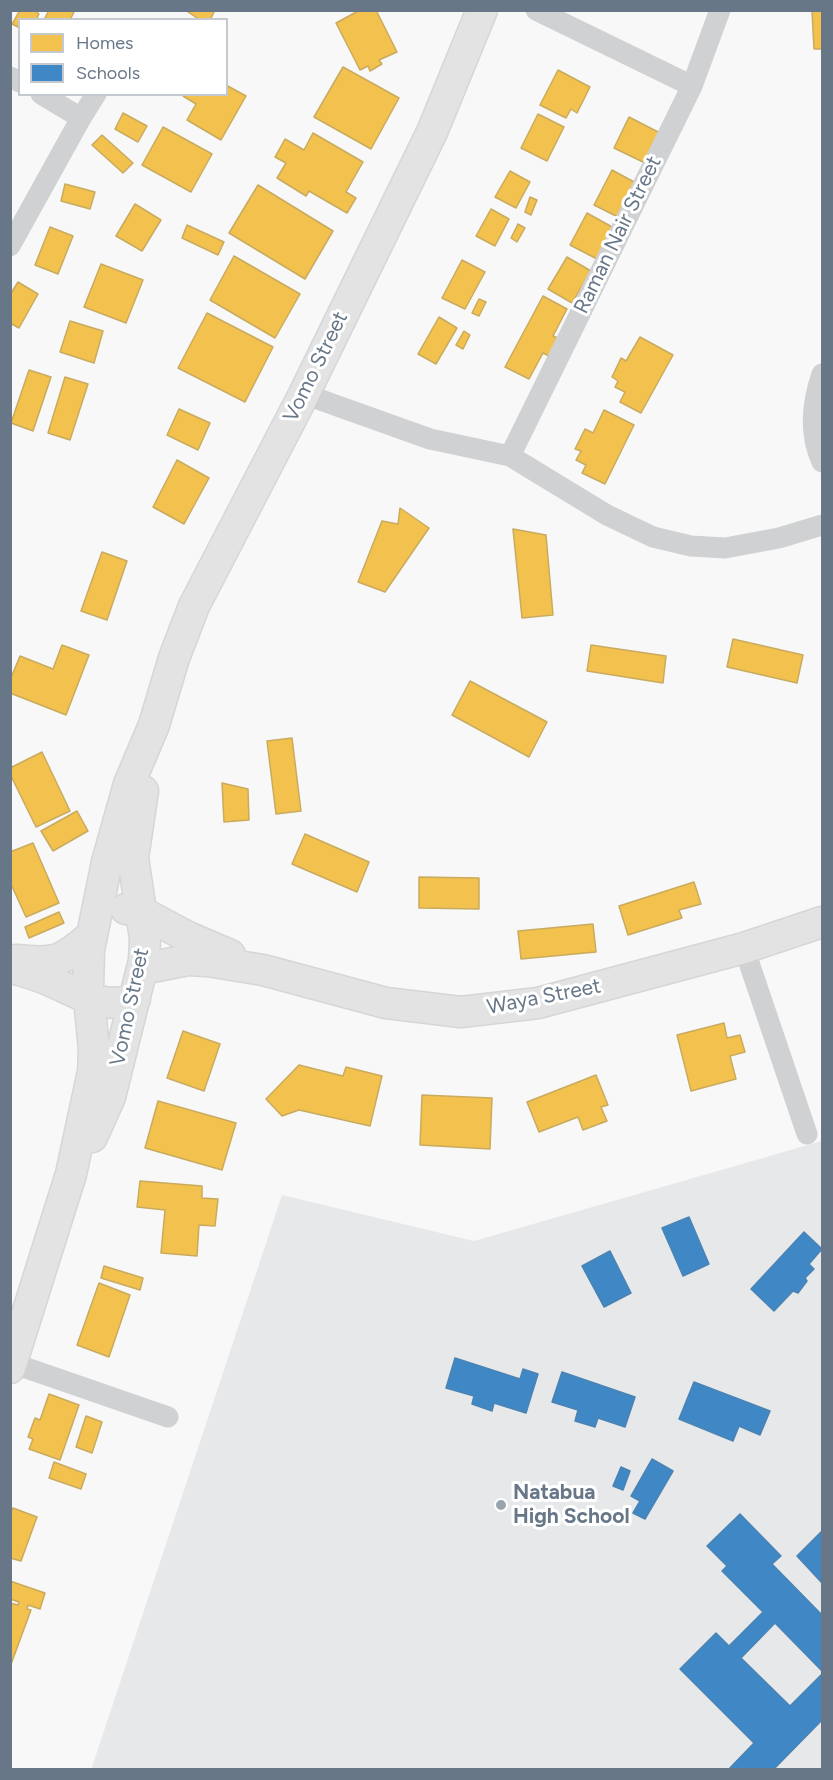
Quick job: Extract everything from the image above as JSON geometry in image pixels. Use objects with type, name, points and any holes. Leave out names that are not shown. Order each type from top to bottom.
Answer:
[{"type":"main road","name":"Vomo Street","points":[[71,1174],[95,1131],[110,1097],[142,969],[145,945],[133,852],[154,726],[174,658],[194,606],[304,394],[432,132],[482,10]]},
{"type":"main road","name":"Vomo Street","points":[[11,1366],[71,1174],[93,1072],[94,1050],[87,968],[93,926],[117,822],[129,784],[154,726]]},
{"type":"main road","points":[[10,959],[39,962],[59,960],[93,926],[118,909],[141,912]]},
{"type":"main road","name":"Waya Street","points":[[141,912],[188,937],[263,970]]},
{"type":"main road","name":"Waya Street","points":[[142,969],[188,960],[263,970],[386,1003],[461,1012],[538,1003],[744,948],[822,922]]},
{"type":"main road","points":[[10,967],[53,981],[89,999],[116,1004],[135,999]]},
{"type":"street","points":[[536,10],[692,86]]},
{"type":"street","name":"Raman Nair Street","points":[[510,456],[692,86],[720,10]]},
{"type":"street","points":[[43,96],[81,118]]},
{"type":"street","points":[[10,246],[95,96]]},
{"type":"street","points":[[822,374],[815,399],[812,424],[816,448],[822,462]]},
{"type":"street","points":[[304,394],[430,439],[510,456],[607,515],[653,537],[691,546],[725,548],[779,538],[822,525]]},
{"type":"street","points":[[744,948],[807,1134]]},
{"type":"street","points":[[11,1366],[168,1417]]},
{"type":"shaded area","name":"Natabua High School","points":[[822,1141],[822,1769],[91,1770],[282,1195],[474,1241]]},
{"type":"building: Homes","points":[[20,10],[34,10],[39,14],[37,18],[18,18],[18,27],[12,24]]},
{"type":"building: Homes","points":[[49,10],[74,12],[71,18],[45,18]]},
{"type":"building: Homes","points":[[185,10],[215,10],[211,18],[197,18]]},
{"type":"building: Homes","points":[[360,10],[376,10],[397,52],[379,60],[382,64],[370,71],[368,66],[360,70],[336,23]]},
{"type":"building: Homes","points":[[822,10],[822,49],[814,49],[812,11]]},
{"type":"building: Homes","points":[[343,67],[399,98],[371,149],[314,117]]},
{"type":"building: Homes","points":[[558,70],[590,87],[577,113],[571,109],[566,118],[540,105]]},
{"type":"building: Homes","points":[[228,86],[246,96],[221,140],[187,120],[196,104],[183,96],[228,96]]},
{"type":"building: Homes","points":[[123,113],[147,126],[138,142],[115,129]]},
{"type":"building: Homes","points":[[538,114],[564,127],[547,161],[521,148]]},
{"type":"building: Homes","points":[[629,117],[660,133],[645,163],[614,148]]},
{"type":"building: Homes","points":[[163,127],[212,154],[191,192],[142,165]]},
{"type":"building: Homes","points":[[313,133],[363,162],[346,192],[356,198],[347,213],[309,191],[306,196],[277,178],[286,163],[275,157],[285,139],[304,150]]},
{"type":"building: Homes","points":[[102,135],[133,163],[123,173],[92,145]]},
{"type":"building: Homes","points":[[612,170],[636,183],[618,217],[594,205]]},
{"type":"building: Homes","points":[[510,171],[530,182],[516,208],[495,197]]},
{"type":"building: Homes","points":[[65,184],[95,192],[90,209],[61,201]]},
{"type":"building: Homes","points":[[258,185],[333,231],[305,279],[229,233]]},
{"type":"building: Homes","points":[[530,197],[537,200],[531,215],[525,212]]},
{"type":"building: Homes","points":[[135,204],[161,220],[142,251],[116,236]]},
{"type":"building: Homes","points":[[491,209],[509,219],[495,246],[476,236]]},
{"type":"building: Homes","points":[[587,213],[614,228],[597,259],[570,245]]},
{"type":"building: Homes","points":[[518,224],[525,228],[517,242],[511,238]]},
{"type":"building: Homes","points":[[187,225],[224,242],[218,255],[182,238]]},
{"type":"building: Homes","points":[[50,227],[73,236],[58,274],[35,265]]},
{"type":"building: Homes","points":[[234,256],[300,294],[275,338],[210,300]]},
{"type":"building: Homes","points":[[567,257],[591,271],[572,303],[548,289]]},
{"type":"building: Homes","points":[[462,260],[485,272],[465,309],[442,298]]},
{"type":"building: Homes","points":[[101,264],[143,280],[126,323],[84,307]]},
{"type":"building: Homes","points":[[18,282],[38,294],[19,328],[10,323],[10,295]]},
{"type":"building: Homes","points":[[543,296],[567,309],[553,336],[560,339],[551,357],[543,353],[529,379],[505,367]]},
{"type":"building: Homes","points":[[479,299],[486,302],[479,316],[472,313]]},
{"type":"building: Homes","points":[[207,313],[273,347],[245,402],[178,368]]},
{"type":"building: Homes","points":[[439,317],[457,328],[436,364],[418,354]]},
{"type":"building: Homes","points":[[70,321],[103,331],[94,363],[60,352]]},
{"type":"building: Homes","points":[[464,331],[470,335],[463,349],[456,345]]},
{"type":"building: Homes","points":[[640,337],[673,355],[641,413],[620,402],[625,392],[615,387],[618,381],[612,377],[621,358],[626,361]]},
{"type":"building: Homes","points":[[29,370],[51,377],[33,431],[11,423]]},
{"type":"building: Homes","points":[[65,377],[88,384],[70,440],[48,433]]},
{"type":"building: Homes","points":[[179,409],[210,423],[198,450],[167,435]]},
{"type":"building: Homes","points":[[604,410],[634,425],[605,484],[582,473],[586,465],[576,460],[581,451],[575,449],[585,429],[593,433]]},
{"type":"building: Homes","points":[[177,460],[209,478],[184,524],[153,507]]},
{"type":"building: Homes","points":[[400,508],[429,528],[385,592],[358,582],[382,521],[398,524]]},
{"type":"building: Homes","points":[[513,529],[546,535],[553,615],[522,618]]},
{"type":"building: Homes","points":[[102,552],[127,561],[107,620],[81,611]]},
{"type":"building: Homes","points":[[733,639],[803,655],[797,683],[727,667]]},
{"type":"building: Homes","points":[[62,645],[89,655],[66,715],[10,693],[10,680],[20,656],[53,669]]},
{"type":"building: Homes","points":[[591,645],[666,656],[663,683],[587,671]]},
{"type":"building: Homes","points":[[470,681],[547,722],[529,757],[452,715]]},
{"type":"building: Homes","points":[[292,738],[301,811],[276,814],[267,741]]},
{"type":"building: Homes","points":[[42,752],[70,811],[36,827],[10,774],[10,768]]},
{"type":"building: Homes","points":[[222,783],[248,789],[249,820],[224,822]]},
{"type":"building: Homes","points":[[77,811],[88,831],[53,851],[41,831]]},
{"type":"building: Homes","points":[[305,834],[369,862],[357,892],[292,864]]},
{"type":"building: Homes","points":[[33,843],[59,903],[26,917],[10,882],[10,852]]},
{"type":"building: Homes","points":[[419,877],[479,878],[479,909],[419,908]]},
{"type":"building: Homes","points":[[694,882],[701,904],[679,910],[682,918],[628,935],[619,906]]},
{"type":"building: Homes","points":[[59,912],[64,923],[29,938],[25,927]]},
{"type":"building: Homes","points":[[593,924],[596,952],[521,959],[518,931]]},
{"type":"building: Homes","points":[[724,1023],[727,1038],[740,1035],[745,1052],[730,1056],[736,1079],[691,1091],[677,1035]]},
{"type":"building: Homes","points":[[183,1031],[220,1044],[204,1091],[167,1078]]},
{"type":"building: Homes","points":[[299,1065],[343,1076],[346,1067],[382,1076],[370,1126],[299,1110],[282,1116],[266,1099]]},
{"type":"building: Homes","points":[[596,1075],[608,1105],[601,1107],[607,1121],[583,1130],[578,1117],[539,1132],[527,1102]]},
{"type":"building: Homes","points":[[422,1095],[492,1098],[490,1149],[420,1145]]},
{"type":"building: Homes","points":[[158,1101],[236,1123],[222,1170],[145,1148]]},
{"type":"building: Homes","points":[[140,1181],[202,1186],[202,1198],[218,1199],[215,1226],[199,1225],[197,1256],[161,1253],[165,1210],[137,1207]]},
{"type":"building: Homes","points":[[104,1266],[143,1278],[140,1290],[101,1278]]},
{"type":"building: Homes","points":[[99,1283],[130,1295],[109,1357],[77,1345]]},
{"type":"building: Homes","points":[[49,1394],[79,1405],[60,1460],[29,1449],[33,1439],[28,1437],[35,1418],[40,1420]]},
{"type":"building: Homes","points":[[86,1416],[102,1422],[92,1453],[76,1447]]},
{"type":"building: Homes","points":[[54,1462],[86,1474],[81,1489],[49,1478]]},
{"type":"building: Homes","points":[[13,1508],[37,1517],[21,1561],[10,1558],[10,1514]]},
{"type":"building: Homes","points":[[10,1581],[45,1593],[40,1609],[28,1605],[27,1609],[31,1610],[10,1667],[10,1603],[18,1605],[19,1602],[10,1599]]},
{"type":"building: Schools","points":[[689,1217],[709,1264],[683,1276],[662,1228]]},
{"type":"building: Schools","points":[[804,1232],[822,1249],[809,1264],[814,1269],[805,1278],[807,1281],[798,1293],[793,1291],[774,1311],[751,1289]]},
{"type":"building: Schools","points":[[610,1251],[631,1293],[604,1307],[582,1266]]},
{"type":"building: Schools","points":[[455,1358],[520,1379],[523,1369],[538,1374],[526,1413],[494,1403],[492,1411],[472,1404],[474,1396],[446,1388]]},
{"type":"building: Schools","points":[[562,1372],[635,1397],[625,1427],[598,1418],[595,1427],[575,1421],[578,1410],[552,1402]]},
{"type":"building: Schools","points":[[694,1382],[770,1411],[760,1435],[739,1426],[733,1441],[679,1419]]},
{"type":"building: Schools","points":[[652,1459],[673,1471],[645,1519],[633,1513],[640,1501],[631,1496]]},
{"type":"building: Schools","points":[[621,1467],[630,1471],[623,1490],[613,1486]]},
{"type":"building: Schools","points":[[740,1514],[781,1556],[772,1564],[822,1615],[822,1671],[775,1623],[741,1658],[790,1706],[822,1674],[822,1720],[773,1770],[728,1770],[754,1743],[680,1669],[716,1633],[729,1646],[763,1612],[722,1571],[727,1566],[707,1546]]},
{"type":"building: Schools","points":[[822,1531],[822,1583],[797,1556]]},
{"type":"place","name":"Natabua High School","points":[[501,1505]]}]
